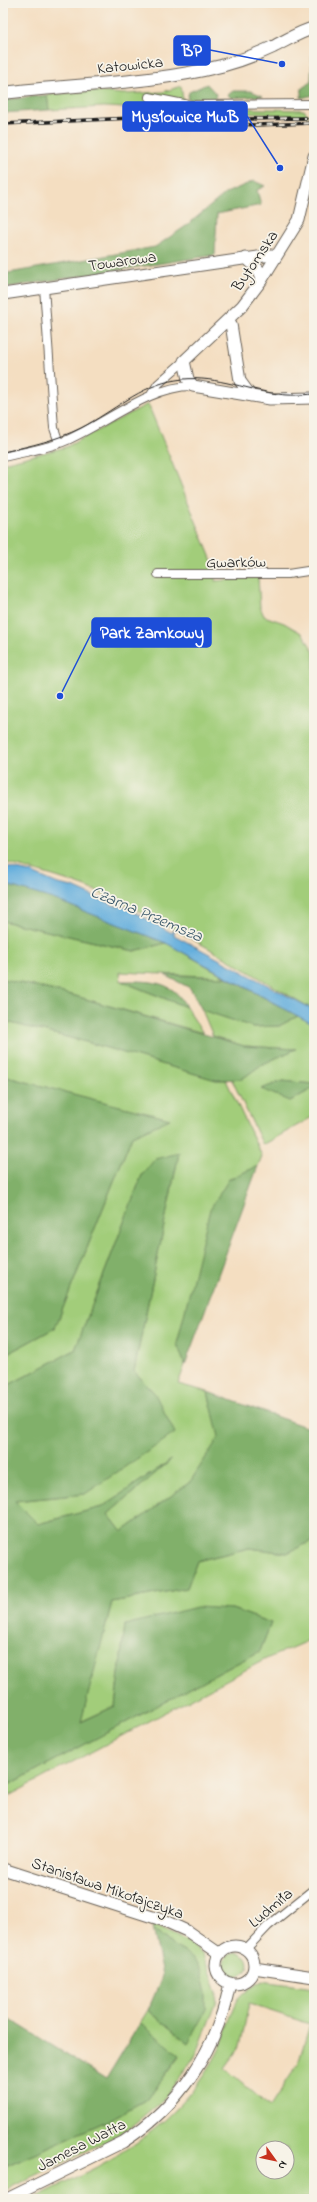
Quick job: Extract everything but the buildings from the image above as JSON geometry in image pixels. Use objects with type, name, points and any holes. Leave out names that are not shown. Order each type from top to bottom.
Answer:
[{"type":"main road","name":"Katowicka","points":[[300,32],[314,20]]},
{"type":"main road","name":"Katowicka","points":[[3,93],[136,81],[188,73],[221,66],[249,57],[300,32],[314,28]]},
{"type":"street","points":[[149,98],[189,105],[314,104]]},
{"type":"street","name":"Bytomska","points":[[151,395],[158,384],[228,320],[253,294],[299,220],[314,156]]},
{"type":"street","name":"Towarowa","points":[[3,294],[271,254],[276,256]]},
{"type":"street","points":[[246,258],[258,269],[261,282]]},
{"type":"street","points":[[44,287],[54,428],[59,443]]},
{"type":"street","points":[[228,320],[231,324],[240,381],[251,396]]},
{"type":"street","points":[[184,361],[188,378],[193,386],[229,394],[285,400],[314,398]]},
{"type":"street","points":[[229,394],[240,381]]},
{"type":"street","name":"Bytomska","points":[[3,457],[59,443],[107,420],[151,395],[173,387],[193,386]]},
{"type":"street","name":"Gwarków","points":[[158,574],[288,574],[314,570]]},
{"type":"street","name":"Stanisława Mikołajczyka","points":[[3,1869],[165,1920],[187,1931],[220,1954]]},
{"type":"street","name":"Ludmiła","points":[[246,1949],[268,1926],[314,1889]]},
{"type":"street","points":[[235,1946],[246,1949],[251,1954],[254,1968],[248,1979],[236,1984],[230,1983],[219,1974],[217,1968],[220,1954],[229,1947],[235,1946]]},
{"type":"street","points":[[254,1968],[314,1976]]},
{"type":"street","name":"Jamesa Watta","points":[[6,2199],[124,2142],[144,2128],[171,2104],[194,2074],[206,2055],[220,2022],[230,1983]]},
{"type":"green space","points":[[312,51],[314,51],[314,95],[301,98],[302,88],[311,82]]},
{"type":"green space","points":[[207,84],[216,94],[214,101],[187,99],[189,92]]},
{"type":"green space","points":[[181,86],[184,107],[304,110],[309,116],[104,107],[49,110],[47,95],[92,91],[123,94],[163,92]]},
{"type":"green space","points":[[233,91],[251,91],[263,96],[231,98],[228,95]]},
{"type":"green space","points":[[47,95],[49,110],[3,113],[3,100]]},
{"type":"green space","points":[[254,181],[265,186],[257,190],[261,205],[217,214],[215,255],[3,288],[3,274],[155,247],[186,226],[226,193]]},
{"type":"green space","points":[[148,404],[215,568],[215,581],[258,577],[260,607],[264,616],[284,623],[303,634],[314,652],[314,1010],[188,937],[136,909],[97,891],[44,873],[3,862],[3,463],[66,447]]},
{"type":"green space","points":[[3,884],[53,899],[166,943],[134,951],[3,921]]},
{"type":"green space","points":[[3,921],[134,951],[166,943],[226,977],[120,972],[121,981],[186,1007],[203,1033],[72,995],[3,979]]},
{"type":"green space","points":[[165,975],[226,977],[298,1016],[279,1026],[253,1027],[202,1010],[190,988]]},
{"type":"green space","points":[[3,979],[72,995],[244,1046],[296,1049],[261,1065],[242,1079],[216,1080],[90,1043],[3,1021]]},
{"type":"green space","points":[[121,981],[141,981],[167,986],[181,998],[186,1007]]},
{"type":"green space","points":[[202,1010],[253,1027],[279,1026],[298,1016],[314,1025],[314,1084],[282,1081],[290,1101],[314,1088],[314,1116],[263,1145],[232,1080],[242,1079],[261,1065],[295,1049],[244,1046],[213,1036]]},
{"type":"green space","points":[[3,1021],[90,1043],[216,1080],[226,1080],[262,1156],[258,1166],[229,1179],[177,1343],[185,1365],[178,1384],[208,1392],[220,1437],[190,1482],[122,1532],[108,1514],[167,1463],[102,1507],[38,1524],[14,1501],[85,1494],[155,1394],[134,1371],[179,1153],[142,1175],[75,1350],[3,1388],[3,1356],[55,1328],[132,1136],[169,1119],[3,1076]]},
{"type":"green space","points":[[3,1076],[170,1119],[132,1136],[55,1328],[3,1356]]},
{"type":"green space","points":[[282,1081],[314,1084],[314,1088],[290,1101],[261,1089]]},
{"type":"green space","points":[[179,1153],[134,1371],[155,1394],[175,1433],[85,1494],[15,1501],[38,1524],[102,1507],[171,1460],[108,1514],[122,1532],[190,1482],[219,1437],[208,1392],[314,1430],[314,1540],[287,1553],[249,1548],[197,1561],[187,1588],[112,1602],[81,1722],[115,1706],[125,1625],[197,1607],[232,1609],[271,1623],[260,1651],[3,1788],[3,1388],[75,1350],[142,1175],[155,1159]]},
{"type":"green space","points":[[258,1166],[185,1365],[177,1344],[210,1209],[229,1179]]},
{"type":"green space","points":[[314,1540],[314,1638],[266,1659],[3,1799],[3,1788],[260,1651],[271,1623],[232,1609],[125,1625],[115,1706],[80,1722],[112,1602],[187,1588],[197,1561],[249,1548],[287,1553]]},
{"type":"green space","points":[[154,1925],[188,1942],[203,1955],[217,1992],[216,2003],[197,2053],[166,2097],[128,2129],[104,2143],[3,2191],[3,2167],[109,2120],[147,2099],[180,2056],[140,2023],[148,2010],[188,2043],[186,1953],[172,1945],[153,1928]]},
{"type":"green space","points":[[153,1928],[172,1945],[186,1953],[196,1962],[201,1972],[206,1993],[206,2010],[188,2043],[148,2010],[163,1975]]},
{"type":"green space","points":[[236,1952],[244,1956],[248,1964],[244,1972],[236,1976],[228,1972],[224,1964],[228,1956]]},
{"type":"green space","points":[[262,1981],[314,1988],[314,2199],[32,2199],[97,2167],[137,2143],[173,2112],[194,2089],[212,2063],[219,2051],[232,2012],[238,2000],[250,1988]],"holes":[[[249,2004],[310,2024],[298,2064],[270,2107],[225,2068],[240,2047]]]},
{"type":"green space","points":[[3,2015],[106,2079],[140,2023],[180,2055],[147,2099],[109,2120],[3,2167]]},
{"type":"water","points":[[3,866],[30,872],[58,884],[73,887],[113,905],[127,908],[172,933],[175,928],[174,935],[314,1010],[314,1025],[166,943],[53,899],[3,884]]},
{"type":"tram line","points":[[3,452],[43,442],[72,432],[93,422],[139,393],[151,387],[176,380],[214,380],[282,395],[314,394]]},
{"type":"railway","points":[[3,124],[132,118],[256,125],[314,123]]},
{"type":"railway","points":[[244,119],[306,118]]},
{"type":"place","name":"BP","points":[[282,64]]},
{"type":"place","name":"Mysłowice MwB","points":[[280,168]]},
{"type":"place","name":"Park Zamkowy","points":[[60,696]]},
{"type":"water label","name":"Czarna Przemsza","points":[[147,913]]}]
